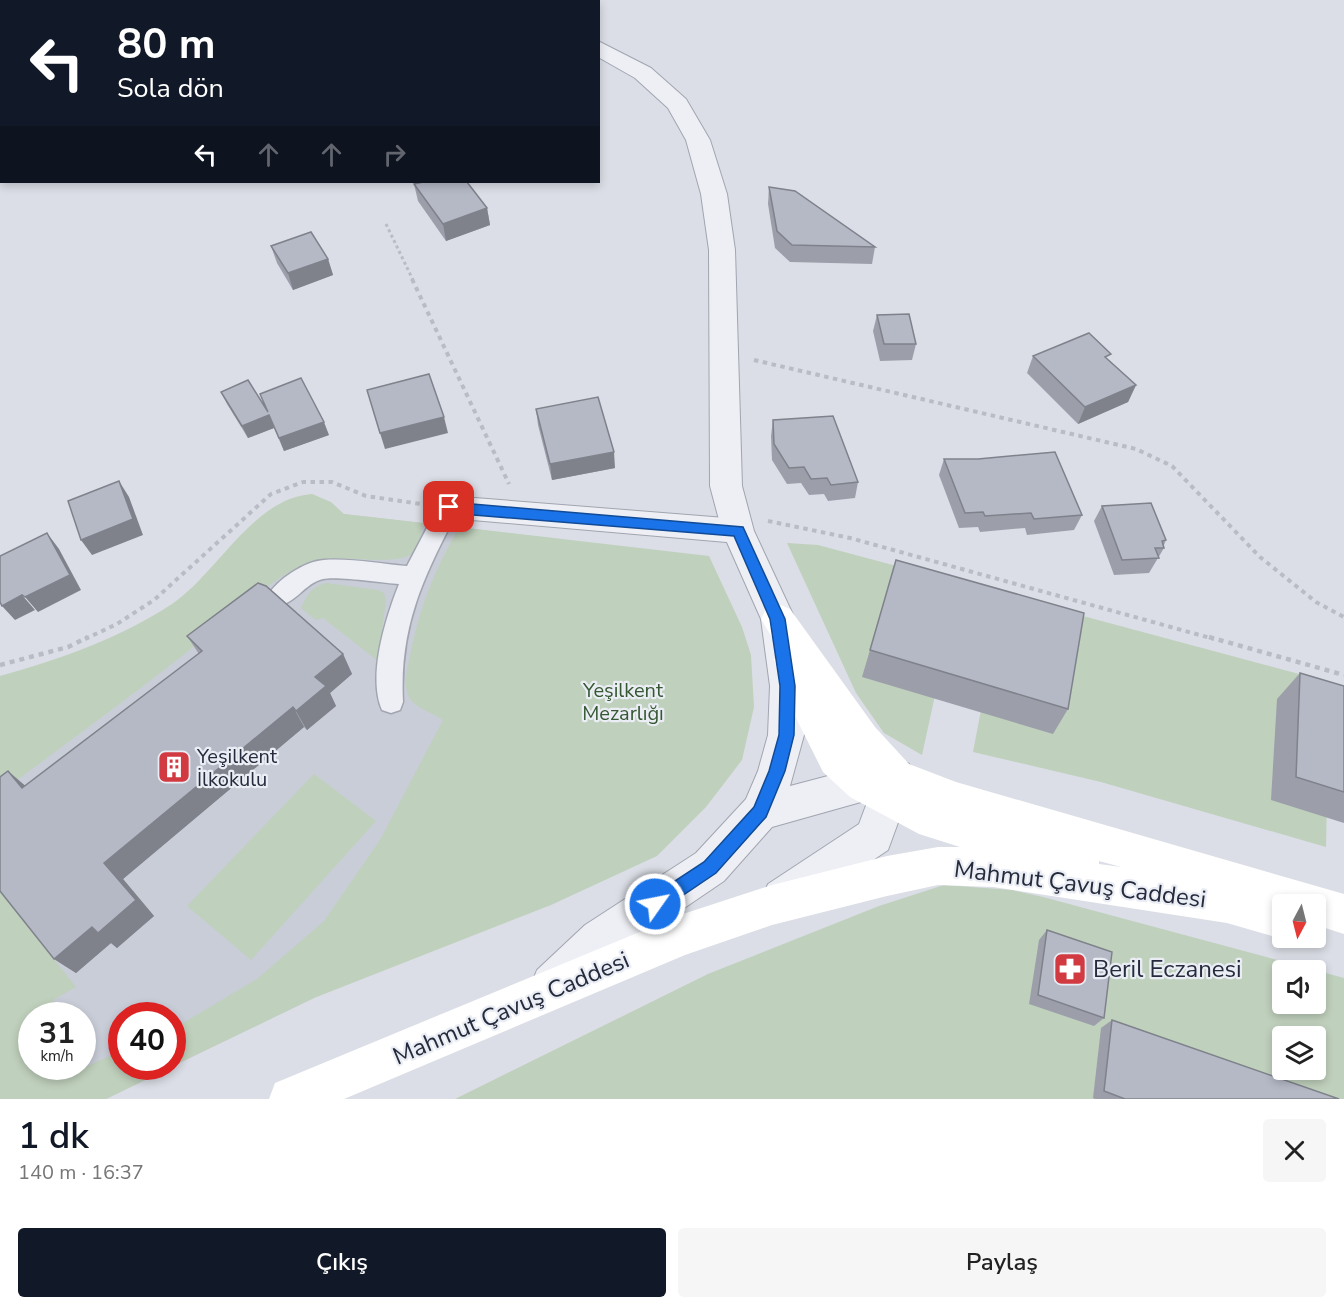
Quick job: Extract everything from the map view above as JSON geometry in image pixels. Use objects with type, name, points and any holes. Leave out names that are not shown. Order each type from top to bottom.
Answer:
[{"type":"main road","name":"Mahmut Çavuş Caddesi","points":[[777,619],[811,712],[836,760],[882,786],[933,821],[1272,916]]},
{"type":"main road","points":[[882,786],[956,800],[1276,894]]},
{"type":"main road","name":"Mahmut Çavuş Caddesi","points":[[291,1099],[540,997],[683,935],[772,905],[887,876],[938,866],[993,868],[1227,903]]},
{"type":"main road","points":[[1326,909],[1344,914]]},
{"type":"main road","points":[[1326,931],[1344,937]]},
{"type":"street","points":[[540,997],[600,940],[710,867],[760,812],[777,771],[786,735],[788,686],[777,619],[736,522],[726,486],[722,250],[714,194],[698,140],[678,104],[643,74],[600,49]]},
{"type":"street","points":[[391,702],[388,676],[395,630],[412,576],[449,507],[523,514],[736,522]]},
{"type":"street","points":[[279,597],[297,580],[322,568],[412,576]]},
{"type":"street","points":[[760,812],[882,786],[874,837],[772,905]]},
{"type":"path","points":[[386,224],[523,514]]},
{"type":"path","points":[[722,353],[1136,449],[1172,466],[1260,557],[1316,602],[1344,617]]},
{"type":"path","points":[[0,664],[68,646],[117,624],[154,600],[271,494],[303,482],[332,482],[366,496],[449,507]]},
{"type":"path","points":[[736,522],[862,541],[1344,675]]},
{"type":"shaded area","points":[[344,514],[560,539],[314,998],[186,1060],[186,1002],[108,1002],[108,1080],[145,1080],[106,1099],[0,1099],[0,773]]},
{"type":"green space","points":[[312,494],[331,502],[344,514],[424,523],[417,547],[413,553],[394,559],[322,559],[294,569],[261,591],[182,656],[0,793],[0,676],[89,647],[152,616],[189,591],[254,522],[291,499]]},
{"type":"green space","name":"Yeşilkent Mezarlığı","points":[[459,527],[709,556],[742,627],[751,655],[754,707],[742,760],[706,807],[657,856],[551,905],[314,998],[186,1060],[186,1021],[257,979],[324,921],[380,840],[443,720],[412,701],[406,687],[408,666],[423,605],[442,559]]},
{"type":"green space","points":[[787,543],[818,545],[1344,686],[1327,794],[1326,847],[1101,782],[973,752],[985,689],[939,677],[922,755],[884,733],[856,693]]},
{"type":"green space","points":[[326,583],[378,590],[384,593],[386,600],[378,661],[323,618],[316,620],[301,608],[310,592]]},
{"type":"green space","points":[[314,774],[376,821],[251,960],[187,906]]},
{"type":"green space","points":[[944,885],[1012,890],[1277,960],[1272,960],[1272,1014],[1326,1014],[1326,973],[1344,978],[1344,1099],[455,1099],[708,974],[879,906]]},
{"type":"green space","points":[[0,891],[76,987],[53,1000],[54,1002],[18,1002],[18,1080],[96,1080],[96,1062],[108,1057],[108,1080],[145,1080],[106,1099],[0,1099]]},
{"type":"building","points":[[468,183],[487,208],[443,224],[414,184]]},
{"type":"building","points":[[769,187],[795,191],[875,247],[792,245],[777,231]]},
{"type":"building","points":[[311,232],[328,259],[288,273],[271,246]]},
{"type":"building","points":[[909,314],[916,344],[884,344],[877,315]]},
{"type":"building","points":[[1089,333],[1111,354],[1105,357],[1136,385],[1085,407],[1033,356]]},
{"type":"building","points":[[429,374],[444,417],[380,433],[367,390]]},
{"type":"building","points":[[301,378],[324,422],[279,438],[269,415],[242,426],[221,392],[248,380],[268,412],[260,394]]},
{"type":"building","points":[[598,397],[614,452],[550,464],[536,409]]},
{"type":"building","points":[[833,416],[858,482],[831,485],[827,478],[811,479],[804,467],[789,468],[774,444],[773,420]]},
{"type":"building","points":[[1055,452],[1082,515],[1034,519],[1031,513],[985,516],[983,512],[965,513],[944,459],[978,459]]},
{"type":"building","points":[[119,481],[133,519],[81,540],[68,501]]},
{"type":"building","points":[[1151,503],[1166,540],[1162,541],[1164,548],[1155,548],[1159,558],[1122,560],[1102,506]]},
{"type":"building","points":[[47,533],[70,575],[2,606],[0,602],[0,556]]},
{"type":"building","points":[[896,560],[1084,613],[1068,709],[870,650]]},
{"type":"building","name":"Yeşilkent İlkokulu","points":[[258,583],[266,586],[343,654],[315,677],[326,686],[296,711],[293,707],[104,863],[136,900],[98,933],[92,927],[54,959],[0,891],[0,777],[8,771],[22,788],[202,651],[187,636]]},
{"type":"building","points":[[1300,673],[1344,686],[1344,792],[1296,777]]},
{"type":"building","points":[[1047,930],[1112,952],[1104,1018],[1038,995]]},
{"type":"building","points":[[1112,1020],[1272,1076],[1272,1080],[1284,1080],[1339,1099],[1125,1099],[1104,1091]]},
{"type":"place","name":"Yeşilkent İlkokulu","points":[[174,767]]},
{"type":"place","name":"Beril Eczanesi","points":[[1070,969]]},
{"type":"route","points":[[449,507],[738,531],[777,619],[788,686],[786,735],[777,771],[760,812],[710,867],[655,904]]}]
